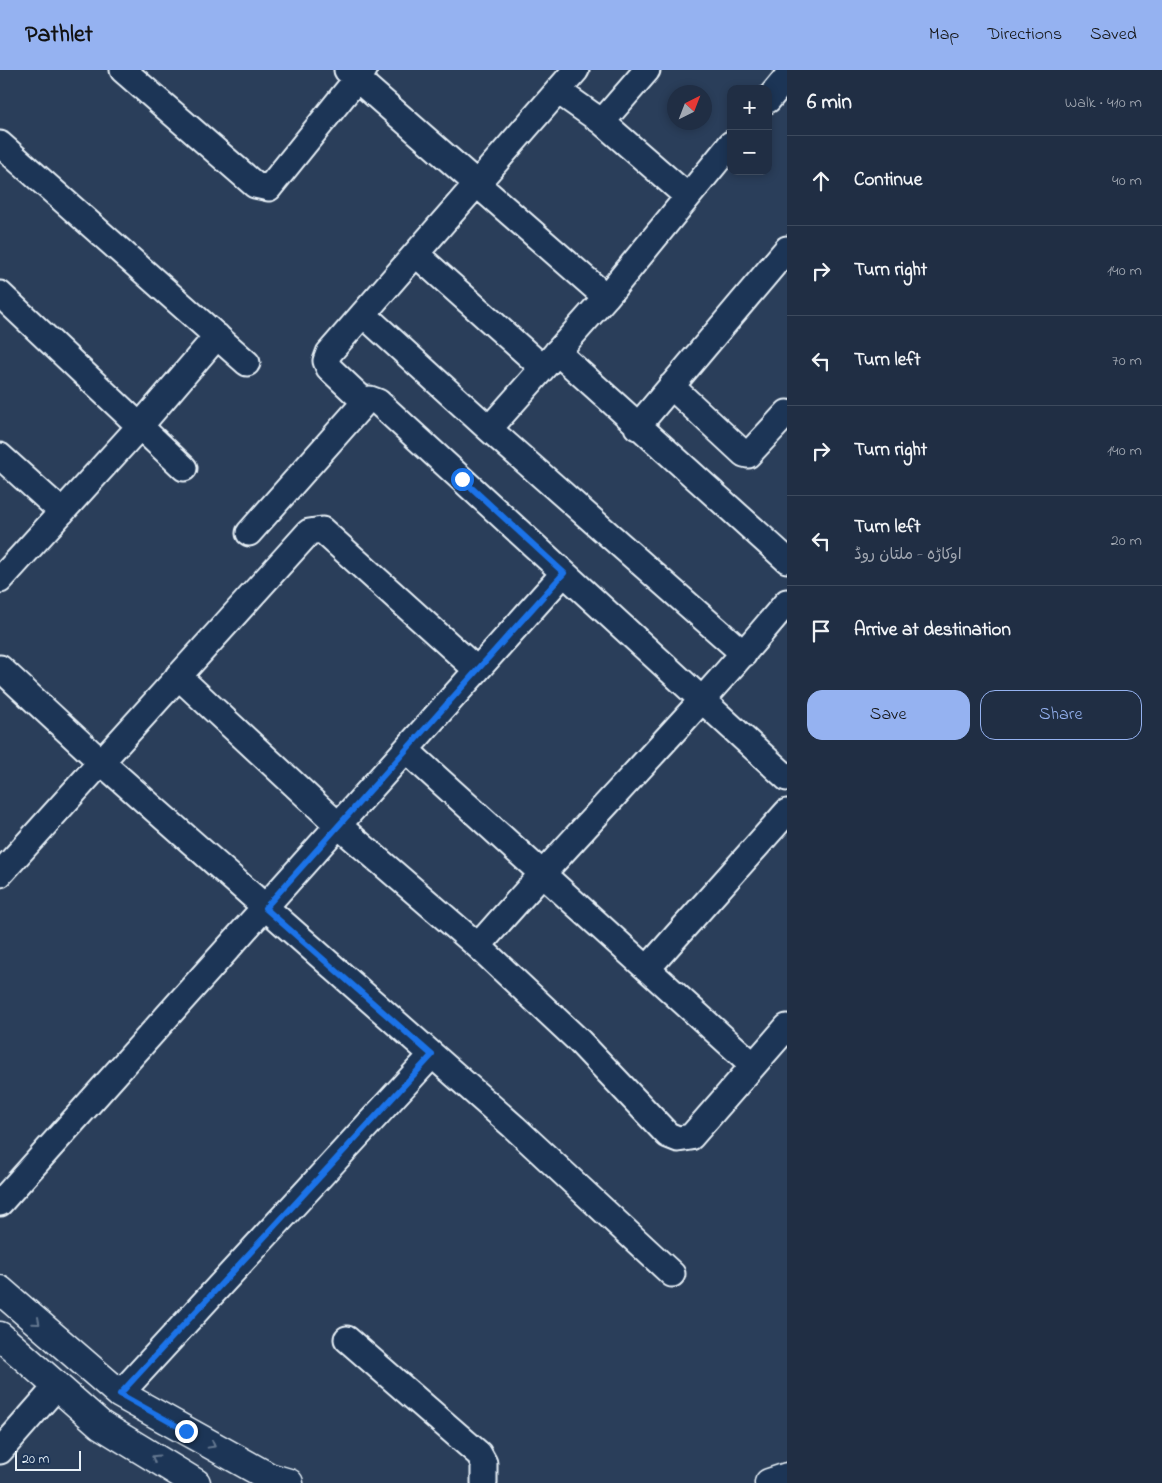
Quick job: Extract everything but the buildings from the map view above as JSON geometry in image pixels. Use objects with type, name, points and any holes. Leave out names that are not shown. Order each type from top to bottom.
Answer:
[{"type":"main road","points":[[0,1290],[120,1394],[269,1477],[290,1483]]},
{"type":"main road","points":[[0,1336],[102,1425],[196,1483]]},
{"type":"main road","points":[[769,1483],[787,1477]]},
{"type":"street","points":[[123,70],[255,185],[269,188],[356,72],[478,184],[606,297]]},
{"type":"street","points":[[365,402],[329,368],[326,361],[329,353],[576,70]]},
{"type":"street","points":[[602,122],[647,70]]},
{"type":"street","points":[[772,95],[787,77]]},
{"type":"street","points":[[558,91],[602,122],[687,196]]},
{"type":"street","points":[[0,144],[247,363]]},
{"type":"street","points":[[490,429],[606,297],[727,149]]},
{"type":"street","points":[[637,427],[787,249]]},
{"type":"street","points":[[416,254],[637,427],[787,560]]},
{"type":"street","points":[[0,294],[184,468]]},
{"type":"street","points":[[363,314],[744,654]]},
{"type":"street","points":[[0,580],[140,426],[217,336]]},
{"type":"street","points":[[671,386],[744,454],[748,455],[787,413]]},
{"type":"street","points":[[249,534],[365,402],[370,399],[378,402],[787,778]]},
{"type":"street","points":[[0,456],[62,512]]},
{"type":"street","points":[[0,874],[309,532],[322,530],[478,670]]},
{"type":"street","points":[[0,1203],[564,573]]},
{"type":"street","points":[[478,946],[541,873],[744,654],[787,602]]},
{"type":"street","points":[[0,668],[265,908],[514,1127],[672,1274]]},
{"type":"street","points":[[178,676],[339,826],[478,946],[579,1041],[668,1135],[678,1139],[691,1137],[787,1027]]},
{"type":"street","points":[[406,750],[753,1065]]},
{"type":"street","points":[[647,969],[787,812]]},
{"type":"street","points":[[120,1394],[432,1055]]},
{"type":"street","points":[[348,1339],[479,1454],[484,1463],[484,1483]]},
{"type":"street","points":[[0,1451],[57,1386]]},
{"type":"route","points":[[186,1431],[120,1394],[432,1055],[265,908],[564,573],[462,479]]}]
